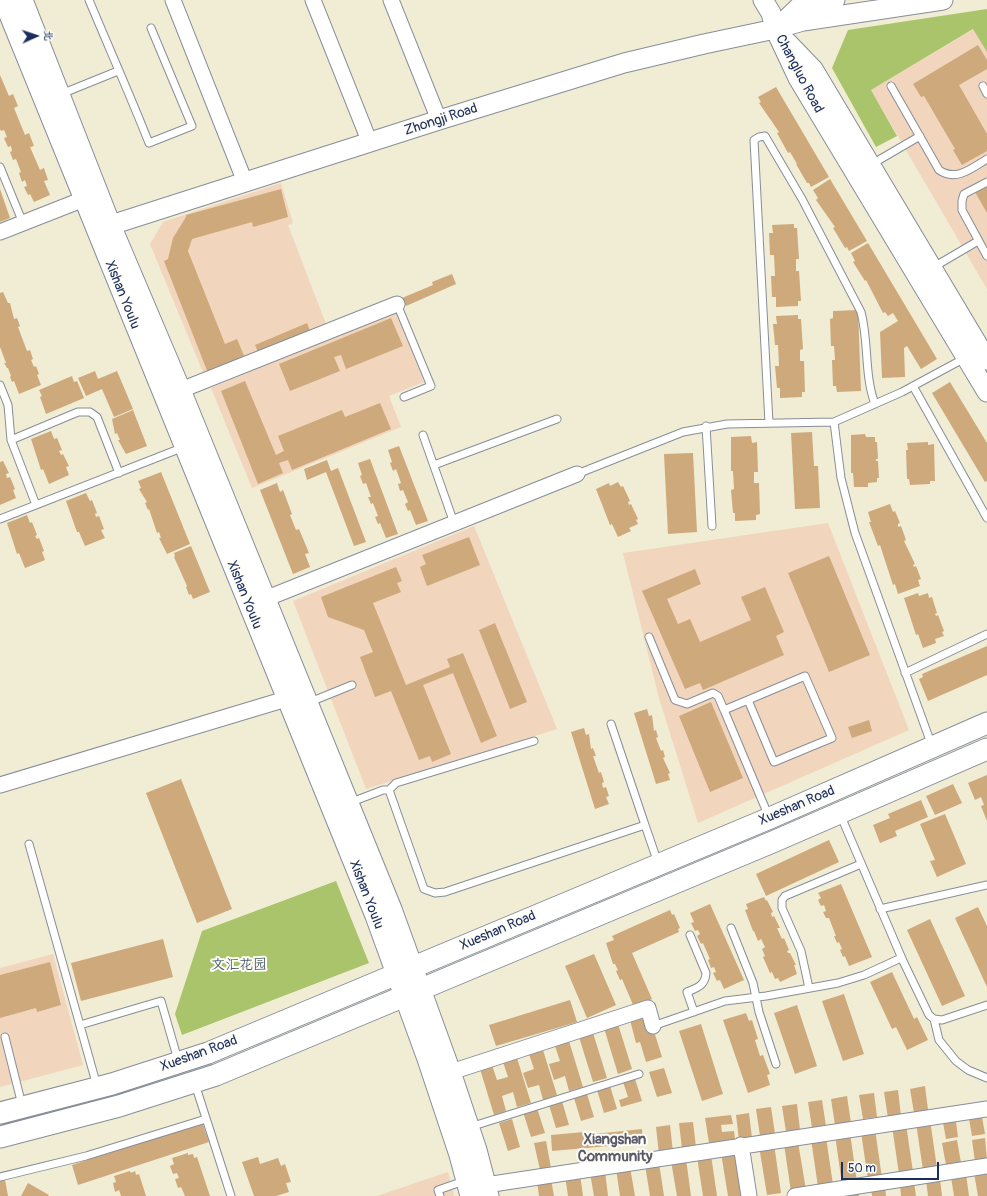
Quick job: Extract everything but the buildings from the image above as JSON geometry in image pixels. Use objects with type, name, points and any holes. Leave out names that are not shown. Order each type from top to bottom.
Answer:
[{"type":"main road","name":"Xueshan Road","points":[[0,1113],[98,1088],[208,1053],[770,818],[987,724]]},
{"type":"main road","name":"Xueshan Road","points":[[0,1137],[119,1106],[216,1075],[839,814],[987,749]]},
{"type":"street","name":"Xishan Youlu","points":[[3,0],[286,700],[344,838],[405,970]]},
{"type":"street","name":"Xishan Youlu","points":[[23,0],[111,225],[181,390],[349,803],[413,992],[468,1188]]},
{"type":"street","points":[[173,0],[245,182]]},
{"type":"street","points":[[313,0],[370,143]]},
{"type":"street","points":[[391,0],[439,120]]},
{"type":"street","points":[[763,0],[771,13],[775,29],[801,5],[835,0]]},
{"type":"street","name":"Zhongji Road","points":[[111,225],[439,120],[624,64],[704,44],[775,29],[803,21],[943,0]]},
{"type":"street","name":"Changluo Road","points":[[775,29],[813,69],[987,360]]},
{"type":"street","name":"Changluo Road","points":[[775,29],[798,78],[987,392]]},
{"type":"street","points":[[0,232],[84,199]]},
{"type":"street","points":[[181,390],[397,304]]},
{"type":"street","points":[[265,599],[577,474]]},
{"type":"street","points":[[0,785],[286,700]]},
{"type":"street","name":"Xishan Youlu","points":[[413,992],[451,1072],[470,1127],[487,1190]]},
{"type":"street","points":[[451,1072],[648,1008],[653,1026]]},
{"type":"street","points":[[487,1190],[741,1145],[987,1109]]},
{"type":"street","points":[[741,1145],[749,1196]]},
{"type":"street","points":[[795,1196],[987,1166]]},
{"type":"lane","points":[[89,0],[118,71],[130,93],[149,143],[192,126],[151,28]]},
{"type":"lane","points":[[61,94],[118,71]]},
{"type":"lane","points":[[891,86],[939,170],[948,175],[962,174],[987,159]]},
{"type":"lane","points":[[982,86],[987,94]]},
{"type":"lane","points":[[770,423],[754,140],[759,137],[765,136],[794,186],[858,305],[864,323],[869,389],[875,404]]},
{"type":"lane","points":[[870,165],[920,136]]},
{"type":"lane","points":[[0,167],[24,223]]},
{"type":"lane","points":[[987,182],[964,194],[962,201],[962,210],[987,256]]},
{"type":"lane","points":[[932,268],[978,241]]},
{"type":"lane","points":[[397,304],[431,386],[404,397]]},
{"type":"lane","points":[[577,474],[683,432],[706,426],[744,422],[834,422],[914,386],[966,357]]},
{"type":"lane","points":[[0,385],[8,405],[11,440],[36,505]]},
{"type":"lane","points":[[914,386],[987,518]]},
{"type":"lane","points":[[11,440],[78,412],[90,412],[97,417],[119,473]]},
{"type":"lane","points":[[434,465],[557,419]]},
{"type":"lane","points":[[834,422],[840,478],[847,505],[932,747]]},
{"type":"lane","points":[[706,426],[712,526]]},
{"type":"lane","points":[[423,435],[454,523]]},
{"type":"lane","points":[[0,519],[184,447]]},
{"type":"lane","points":[[905,673],[987,634]]},
{"type":"lane","points":[[649,637],[676,700],[687,704],[713,693],[718,696],[770,818]]},
{"type":"lane","points":[[724,710],[805,676],[832,738],[774,762],[748,700]]},
{"type":"lane","points":[[308,703],[352,686]]},
{"type":"lane","points":[[611,724],[658,865]]},
{"type":"lane","points":[[349,803],[383,790],[389,790],[396,783],[534,741]]},
{"type":"lane","points":[[389,790],[424,889],[435,894],[445,892],[645,825]]},
{"type":"lane","points":[[839,814],[901,958],[929,1015],[934,1019],[942,1020],[987,1005]]},
{"type":"lane","points":[[29,844],[98,1088]]},
{"type":"lane","points":[[809,988],[802,957],[782,908],[782,900],[785,896],[861,864]]},
{"type":"lane","points":[[880,909],[987,885]]},
{"type":"lane","points":[[731,928],[754,983],[756,997],[776,1064]]},
{"type":"lane","points":[[690,935],[706,973],[706,978],[702,986],[687,992],[694,1012]]},
{"type":"lane","points":[[653,1026],[726,1001],[838,983],[864,975],[901,958]]},
{"type":"lane","points":[[80,1025],[161,1001],[179,1063]]},
{"type":"lane","points":[[934,1019],[939,1040],[956,1061],[968,1070],[987,1078]]},
{"type":"lane","points":[[5,1037],[23,1108]]},
{"type":"lane","points":[[470,1127],[639,1074]]},
{"type":"lane","points":[[194,1082],[231,1196]]},
{"type":"lane","points":[[0,1177],[86,1156],[206,1119]]},
{"type":"lane","points":[[440,1196],[438,1190],[468,1188]]},
{"type":"shaded area","points":[[974,29],[987,52],[987,289],[871,90]]},
{"type":"shaded area","points":[[281,183],[293,223],[288,225],[329,332],[207,382],[150,244],[163,222]]},
{"type":"shaded area","points":[[396,312],[424,382],[389,396],[401,427],[252,488],[211,388]]},
{"type":"shaded area","points":[[828,523],[909,730],[698,823],[659,698],[623,553]]},
{"type":"shaded area","points":[[474,526],[557,729],[366,789],[293,601]]},
{"type":"shaded area","points":[[53,954],[83,1065],[0,1087],[0,968]]},
{"type":"shaded area","points":[[448,1172],[454,1196],[377,1196]]},
{"type":"green space","points":[[987,9],[987,52],[973,29],[871,90],[897,136],[876,147],[832,68],[848,30]]},
{"type":"green space","name":"文汇花园","points":[[336,881],[369,963],[182,1035],[175,1014],[202,931]]},
{"type":"district","name":"Xiangshan Community","points":[[615,1148]]}]
